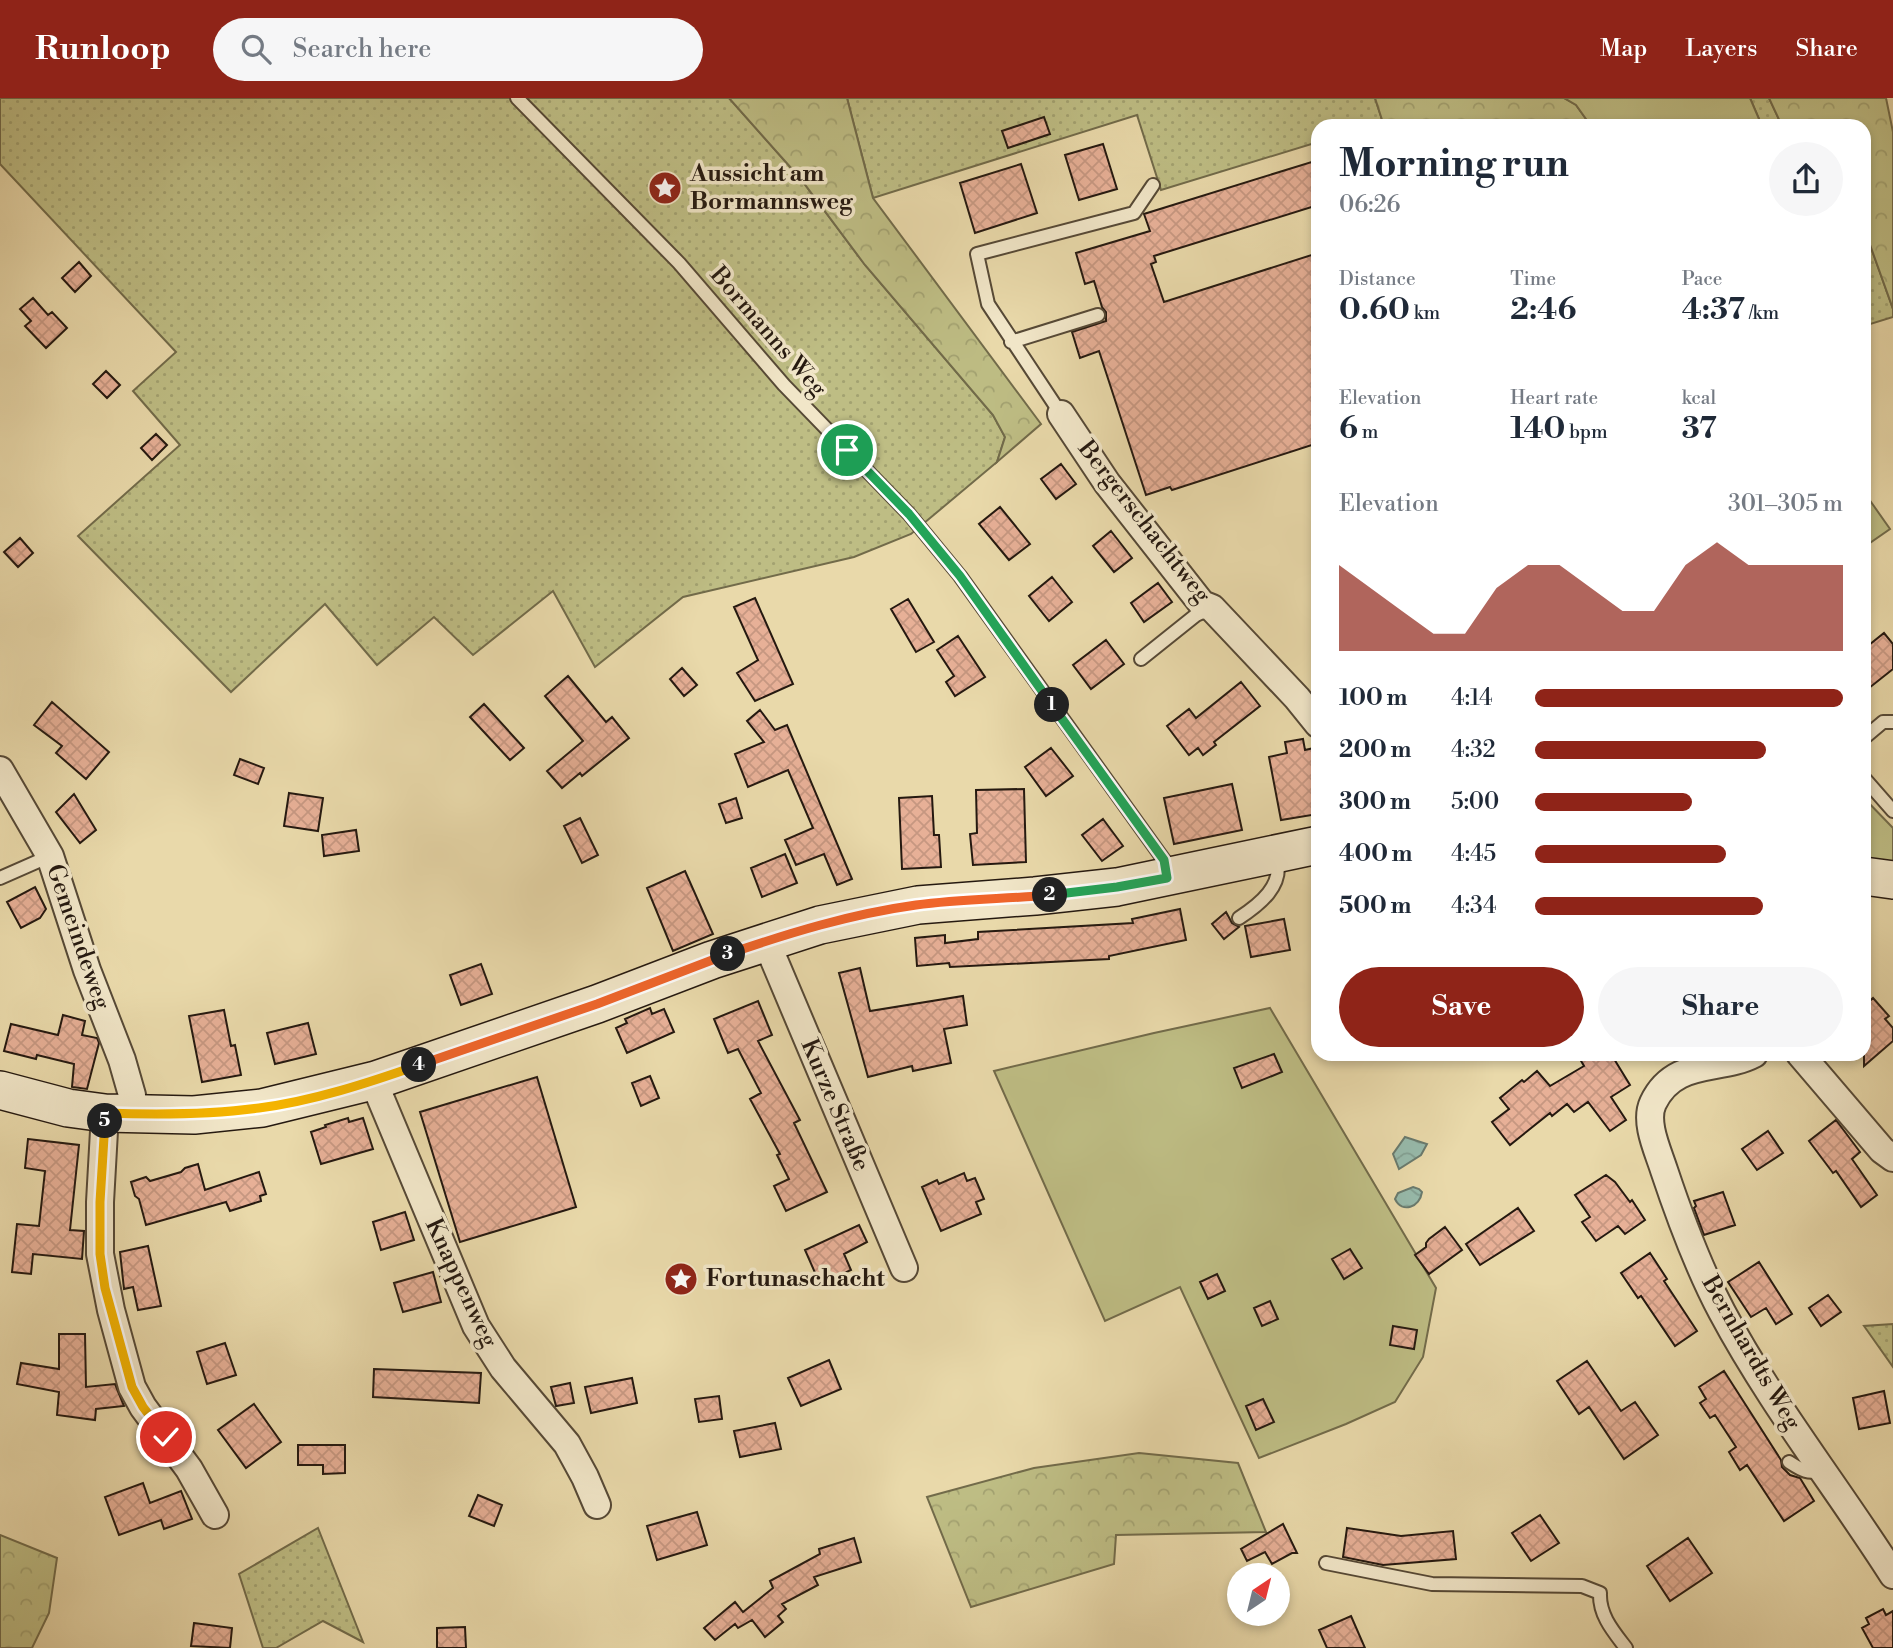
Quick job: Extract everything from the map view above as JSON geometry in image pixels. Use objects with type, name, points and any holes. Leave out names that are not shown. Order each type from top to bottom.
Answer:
[{"type":"main road","points":[[0,1090],[68,1108],[118,1113],[194,1115],[262,1108],[376,1080],[597,1004],[766,941],[859,916],[918,905],[1080,892],[1167,878],[1311,846]]},
{"type":"main road","points":[[1871,877],[1893,880]]},
{"type":"street","name":"Bergerschachtweg","points":[[1061,414],[1107,483],[1202,604],[1212,608],[1311,715]]},
{"type":"street","name":"Gemeindeweg","points":[[0,770],[50,856],[132,1095],[106,1126],[100,1202],[100,1254],[111,1310],[132,1387],[143,1407],[189,1469],[215,1515]]},
{"type":"street","name":"Kurze Straße","points":[[766,941],[904,1268]]},
{"type":"street","name":"Bernhardts Weg","points":[[1724,1061],[1689,1069],[1666,1085],[1652,1104],[1652,1133],[1676,1210],[1717,1303],[1741,1345],[1821,1470],[1893,1575]]},
{"type":"street","points":[[1806,1061],[1882,1150],[1893,1158]]},
{"type":"street","name":"Knappenweg","points":[[376,1080],[382,1103],[476,1326],[503,1368],[567,1444],[597,1505]]},
{"type":"lane","name":"Bormanns Weg","points":[[517,98],[679,262],[784,385],[909,514],[952,565],[1164,860],[1167,878]]},
{"type":"lane","name":"Bergerschachtweg","points":[[1061,414],[988,304],[977,254],[1135,214],[1153,185]]},
{"type":"lane","points":[[1011,342],[1098,315]]},
{"type":"lane","points":[[1141,659],[1196,615],[1212,608]]},
{"type":"lane","points":[[1871,732],[1883,722],[1893,722]]},
{"type":"lane","points":[[1871,786],[1893,811]]},
{"type":"lane","points":[[1239,918],[1259,904],[1272,888],[1280,868],[1275,854]]},
{"type":"lane","points":[[0,878],[50,856]]},
{"type":"lane","points":[[1789,1462],[1813,1473],[1821,1470]]},
{"type":"lane","points":[[1326,1563],[1432,1584],[1583,1587],[1600,1593],[1599,1606],[1626,1648]]},
{"type":"green space","points":[[0,98],[729,98],[800,178],[865,265],[993,415],[1005,437],[997,462],[911,534],[854,557],[683,597],[595,667],[553,591],[473,655],[434,617],[377,665],[325,604],[231,692],[78,536],[180,445],[133,391],[176,352],[0,164]]},
{"type":"green space","points":[[729,98],[847,98],[873,198],[1041,424],[997,462],[1005,437],[993,415],[865,265],[800,178]]},
{"type":"green space","points":[[847,98],[1375,98],[1382,119],[1311,119],[1311,144],[1161,190],[1137,115],[873,198]]},
{"type":"green space","points":[[1375,98],[1564,98],[1576,105],[1586,119],[1382,119]]},
{"type":"green space","points":[[1564,98],[1750,98],[1759,119],[1586,119],[1576,105]]},
{"type":"green space","points":[[1750,98],[1769,98],[1779,119],[1759,119]]},
{"type":"green space","points":[[1769,98],[1886,98],[1893,132],[1893,309],[1871,248],[1871,119],[1779,119]]},
{"type":"green space","points":[[1871,248],[1893,309],[1893,317],[1871,324]]},
{"type":"green space","points":[[1871,502],[1890,529],[1871,542]]},
{"type":"green space","points":[[1871,805],[1893,828],[1893,866],[1871,863]]},
{"type":"green space","points":[[1270,1008],[1436,1288],[1423,1357],[1395,1402],[1259,1458],[1180,1287],[1105,1321],[994,1071]]},
{"type":"green space","points":[[1893,1324],[1893,1367],[1864,1326]]},
{"type":"green space","points":[[1139,1453],[1238,1463],[1266,1532],[1116,1535],[1114,1564],[971,1607],[927,1497],[1034,1468]]},
{"type":"green space","points":[[318,1528],[363,1642],[323,1621],[276,1648],[263,1648],[239,1574]]},
{"type":"green space","points":[[0,1535],[57,1558],[49,1613],[32,1648],[0,1648]]},
{"type":"water","points":[[1405,1137],[1427,1144],[1421,1155],[1399,1169],[1393,1154]]},
{"type":"water","points":[[1413,1187],[1422,1192],[1418,1202],[1410,1207],[1398,1204],[1395,1199],[1398,1193]]},
{"type":"building","points":[[1044,117],[1050,134],[1008,148],[1002,131]]},
{"type":"building","points":[[1103,144],[1117,189],[1079,200],[1065,155]]},
{"type":"building","points":[[1311,162],[1311,207],[1154,256],[1156,262],[1151,264],[1164,302],[1311,255],[1311,445],[1172,490],[1170,487],[1146,495],[1099,351],[1080,358],[1072,332],[1106,321],[1106,312],[1094,281],[1085,284],[1076,253],[1150,231],[1144,214]]},
{"type":"building","points":[[1021,164],[1037,213],[975,233],[960,183]]},
{"type":"building","points":[[79,262],[91,276],[75,292],[62,278]]},
{"type":"building","points":[[33,298],[48,315],[52,312],[67,328],[46,348],[25,326],[31,321],[20,309]]},
{"type":"building","points":[[106,371],[120,385],[107,398],[93,384]]},
{"type":"building","points":[[156,434],[167,445],[152,460],[141,448]]},
{"type":"building","points":[[1061,464],[1076,484],[1056,499],[1041,479]]},
{"type":"building","points":[[1000,507],[1030,544],[1009,560],[979,524]]},
{"type":"building","points":[[1111,531],[1132,558],[1114,572],[1093,546]]},
{"type":"building","points":[[20,538],[33,553],[18,567],[4,552]]},
{"type":"building","points":[[1052,577],[1072,602],[1049,621],[1029,596]]},
{"type":"building","points":[[1158,583],[1172,602],[1144,622],[1131,603]]},
{"type":"building","points":[[755,598],[793,684],[755,701],[737,673],[758,660],[734,607]]},
{"type":"building","points":[[908,599],[934,642],[916,652],[891,609]]},
{"type":"building","points":[[1884,633],[1893,644],[1893,669],[1871,686],[1871,643]]},
{"type":"building","points":[[958,636],[985,677],[955,696],[946,682],[954,676],[937,650]]},
{"type":"building","points":[[1106,640],[1124,664],[1091,689],[1073,665]]},
{"type":"building","points":[[682,668],[697,685],[684,696],[670,679]]},
{"type":"building","points":[[568,676],[606,722],[612,717],[629,738],[582,776],[580,773],[562,788],[547,771],[583,741],[545,696]]},
{"type":"building","points":[[1241,682],[1260,706],[1214,742],[1216,745],[1203,755],[1198,748],[1189,755],[1167,726],[1189,709],[1196,718]]},
{"type":"building","points":[[52,702],[109,752],[86,779],[56,753],[62,746],[34,725]]},
{"type":"building","points":[[484,704],[524,748],[510,760],[470,717]]},
{"type":"building","points":[[760,710],[775,730],[787,725],[852,879],[837,885],[824,854],[796,865],[785,840],[813,828],[788,770],[748,787],[735,754],[764,742],[747,721]]},
{"type":"building","points":[[1303,739],[1305,750],[1311,749],[1311,815],[1281,820],[1269,757],[1287,753],[1285,742]]},
{"type":"building","points":[[1051,748],[1073,776],[1046,796],[1025,767]]},
{"type":"building","points":[[240,759],[264,768],[258,784],[234,775]]},
{"type":"building","points":[[1232,784],[1242,830],[1174,844],[1164,798]]},
{"type":"building","points":[[1024,789],[1026,862],[973,865],[970,834],[977,833],[976,790]]},
{"type":"building","points":[[289,793],[323,798],[318,831],[284,826]]},
{"type":"building","points":[[74,794],[96,830],[80,843],[56,812]]},
{"type":"building","points":[[932,796],[934,835],[939,835],[941,867],[902,869],[899,798]]},
{"type":"building","points":[[736,798],[742,818],[726,823],[719,804]]},
{"type":"building","points":[[580,818],[598,855],[582,863],[564,826]]},
{"type":"building","points":[[1103,819],[1123,846],[1102,861],[1082,835]]},
{"type":"building","points":[[356,830],[359,851],[324,856],[322,835]]},
{"type":"building","points":[[785,854],[797,883],[762,897],[751,868]]},
{"type":"building","points":[[685,871],[713,934],[673,951],[647,888]]},
{"type":"building","points":[[35,887],[46,909],[40,918],[21,928],[7,902]]},
{"type":"building","points":[[1180,909],[1186,940],[1109,956],[1109,959],[950,967],[949,963],[917,966],[915,938],[945,935],[945,943],[978,939],[978,932],[1133,923],[1132,919]]},
{"type":"building","points":[[1226,912],[1232,923],[1239,927],[1224,939],[1212,924]]},
{"type":"building","points":[[1284,919],[1290,950],[1251,957],[1245,926]]},
{"type":"building","points":[[481,964],[492,994],[461,1005],[450,975]]},
{"type":"building","points":[[860,968],[870,1011],[963,996],[967,1025],[944,1029],[951,1063],[913,1071],[912,1066],[868,1077],[839,973]]},
{"type":"building","points":[[1873,998],[1889,1016],[1885,1019],[1893,1028],[1893,1041],[1871,1060]]},
{"type":"building","points":[[758,1001],[772,1035],[758,1041],[800,1120],[794,1123],[827,1192],[786,1211],[774,1186],[789,1179],[777,1155],[780,1154],[750,1099],[761,1093],[738,1049],[728,1053],[714,1019]]},
{"type":"building","points":[[650,1008],[652,1014],[664,1009],[674,1032],[627,1053],[616,1028],[627,1023],[625,1019]]},
{"type":"building","points":[[224,1010],[231,1046],[235,1045],[241,1075],[202,1082],[189,1016]]},
{"type":"building","points":[[63,1015],[85,1021],[82,1035],[97,1038],[99,1043],[87,1089],[72,1087],[74,1064],[4,1051],[11,1024],[58,1035]]},
{"type":"building","points":[[308,1023],[316,1054],[275,1064],[267,1033]]},
{"type":"building","points":[[1274,1054],[1282,1072],[1242,1088],[1234,1068]]},
{"type":"building","points":[[1581,1061],[1615,1061],[1630,1085],[1611,1097],[1626,1120],[1610,1131],[1588,1102],[1574,1112],[1567,1104],[1552,1116],[1550,1113],[1510,1145],[1492,1122],[1509,1109],[1500,1098],[1537,1071],[1550,1086],[1584,1066]]},
{"type":"building","points":[[650,1076],[659,1098],[641,1106],[632,1083]]},
{"type":"building","points":[[537,1077],[576,1207],[460,1242],[420,1112]]},
{"type":"building","points":[[348,1118],[349,1122],[363,1118],[373,1149],[321,1164],[311,1132]]},
{"type":"building","points":[[1836,1120],[1860,1152],[1852,1159],[1877,1195],[1861,1207],[1836,1171],[1833,1173],[1809,1141]]},
{"type":"building","points":[[1768,1131],[1783,1153],[1757,1170],[1742,1149]]},
{"type":"building","points":[[28,1139],[79,1145],[70,1230],[84,1231],[82,1259],[33,1254],[31,1274],[12,1272],[17,1224],[39,1226],[45,1171],[25,1168]]},
{"type":"building","points":[[198,1164],[205,1190],[259,1172],[266,1194],[260,1196],[261,1201],[230,1211],[226,1202],[146,1225],[131,1182],[146,1177],[150,1181]]},
{"type":"building","points":[[964,1173],[967,1181],[975,1178],[984,1199],[976,1202],[981,1214],[941,1231],[922,1187],[937,1180],[939,1184]]},
{"type":"building","points":[[1606,1175],[1630,1202],[1632,1200],[1645,1220],[1625,1234],[1618,1226],[1596,1241],[1582,1222],[1590,1217],[1575,1195]]},
{"type":"building","points":[[1723,1192],[1735,1225],[1704,1235],[1694,1201]]},
{"type":"building","points":[[1518,1208],[1534,1231],[1480,1265],[1466,1244]]},
{"type":"building","points":[[405,1212],[414,1240],[381,1250],[373,1222]]},
{"type":"building","points":[[859,1225],[867,1242],[844,1254],[851,1270],[820,1284],[805,1250]]},
{"type":"building","points":[[1445,1227],[1462,1250],[1429,1274],[1415,1255],[1426,1247],[1429,1239]]},
{"type":"building","points":[[148,1246],[161,1306],[138,1310],[133,1287],[124,1289],[120,1252]]},
{"type":"building","points":[[1350,1249],[1362,1268],[1344,1279],[1332,1259]]},
{"type":"building","points":[[1650,1253],[1667,1279],[1664,1281],[1697,1331],[1675,1346],[1641,1296],[1638,1298],[1621,1273]]},
{"type":"building","points":[[1759,1262],[1792,1314],[1776,1324],[1766,1308],[1751,1317],[1728,1282]]},
{"type":"building","points":[[433,1272],[441,1302],[403,1312],[394,1283]]},
{"type":"building","points":[[1217,1274],[1225,1291],[1208,1299],[1200,1282]]},
{"type":"building","points":[[1828,1295],[1841,1312],[1821,1326],[1809,1308]]},
{"type":"building","points":[[1270,1301],[1278,1319],[1262,1326],[1254,1308]]},
{"type":"building","points":[[1393,1326],[1417,1330],[1414,1349],[1390,1345]]},
{"type":"building","points":[[59,1334],[85,1334],[86,1387],[115,1384],[124,1406],[96,1409],[95,1420],[57,1415],[59,1392],[17,1384],[21,1363],[59,1369]]},
{"type":"building","points":[[225,1343],[236,1375],[207,1384],[197,1352]]},
{"type":"building","points":[[829,1360],[841,1389],[801,1406],[788,1378]]},
{"type":"building","points":[[1587,1361],[1621,1411],[1635,1402],[1658,1435],[1624,1459],[1589,1407],[1579,1414],[1557,1381]]},
{"type":"building","points":[[374,1369],[481,1373],[479,1403],[373,1397]]},
{"type":"building","points":[[1724,1371],[1781,1460],[1782,1467],[1790,1475],[1800,1478],[1814,1501],[1784,1521],[1747,1465],[1740,1470],[1729,1452],[1736,1447],[1715,1415],[1710,1418],[1700,1403],[1706,1399],[1699,1387]]},
{"type":"building","points":[[632,1378],[637,1403],[591,1413],[585,1387]]},
{"type":"building","points":[[570,1383],[574,1403],[556,1406],[551,1387]]},
{"type":"building","points":[[1884,1391],[1890,1423],[1859,1429],[1853,1398]]},
{"type":"building","points":[[719,1396],[722,1419],[699,1422],[695,1399]]},
{"type":"building","points":[[1263,1399],[1274,1422],[1256,1430],[1246,1406]]},
{"type":"building","points":[[254,1404],[281,1442],[246,1468],[218,1430]]},
{"type":"building","points":[[775,1423],[781,1449],[740,1457],[734,1431]]},
{"type":"building","points":[[298,1445],[345,1445],[345,1473],[323,1474],[323,1465],[298,1465]]},
{"type":"building","points":[[143,1483],[150,1503],[181,1491],[192,1519],[164,1529],[161,1520],[119,1535],[105,1497]]},
{"type":"building","points":[[478,1495],[502,1505],[494,1526],[469,1516]]},
{"type":"building","points":[[697,1512],[707,1545],[657,1560],[647,1526]]},
{"type":"building","points":[[1540,1515],[1559,1543],[1531,1561],[1512,1533]]},
{"type":"building","points":[[1283,1524],[1297,1553],[1271,1563],[1265,1552],[1247,1561],[1241,1549]]},
{"type":"building","points":[[1347,1528],[1401,1536],[1453,1531],[1456,1559],[1383,1565],[1343,1557]]},
{"type":"building","points":[[854,1538],[861,1562],[814,1577],[818,1585],[782,1604],[786,1609],[778,1616],[783,1622],[765,1637],[752,1620],[738,1628],[735,1624],[715,1640],[704,1628],[735,1602],[743,1612],[773,1588],[770,1581],[820,1554],[819,1549]]},
{"type":"building","points":[[1688,1538],[1712,1573],[1670,1601],[1647,1566]]},
{"type":"building","points":[[1883,1609],[1886,1615],[1893,1611],[1893,1648],[1873,1648],[1862,1628],[1869,1624],[1866,1618]]},
{"type":"building","points":[[1351,1616],[1365,1648],[1327,1648],[1319,1630]]},
{"type":"building","points":[[194,1623],[232,1628],[230,1648],[191,1646]]},
{"type":"building","points":[[465,1627],[466,1648],[437,1648],[437,1628]]},
{"type":"place","name":"Aussicht am Bormannsweg","points":[[665,188]]},
{"type":"place","name":"Fortunaschacht","points":[[681,1279]]},
{"type":"route","points":[[166,1437],[143,1407],[132,1387],[105,1288],[100,1254],[100,1202],[105,1113],[194,1115],[262,1108],[317,1096],[376,1080],[529,1028],[766,941],[874,912],[918,905],[1080,892],[1167,878],[1164,860],[960,576],[909,514],[847,450]]}]
